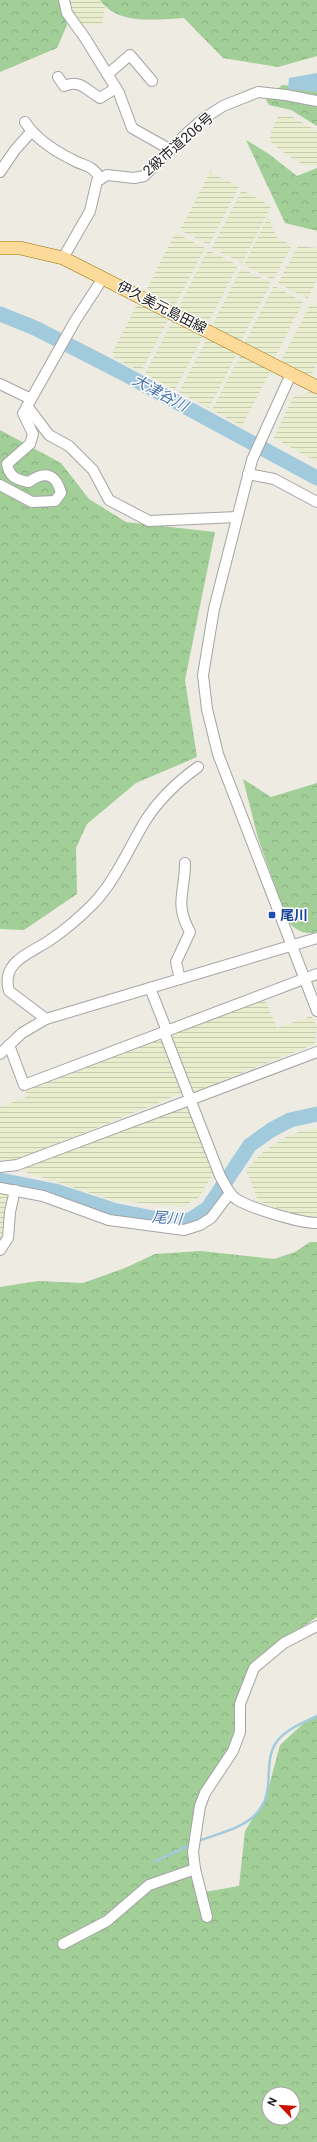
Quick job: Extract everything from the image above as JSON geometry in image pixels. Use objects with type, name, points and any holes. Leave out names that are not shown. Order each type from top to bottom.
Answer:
[{"type":"main road","name":"伊久美元島田線","points":[[0,248],[20,248],[63,258],[317,387]]},
{"type":"street","points":[[64,0],[67,13],[86,38],[116,88],[132,128],[171,150]]},
{"type":"street","points":[[108,74],[130,55],[152,81]]},
{"type":"street","points":[[58,77],[64,86],[72,82],[78,84],[100,98],[116,88]]},
{"type":"street","name":"2級市道206号","points":[[102,178],[107,175],[134,178],[144,176],[203,119],[223,106],[258,92],[286,95],[317,101]]},
{"type":"street","points":[[25,122],[31,132],[44,142],[72,160],[93,167],[102,178],[98,181],[90,211],[63,258]]},
{"type":"street","points":[[0,172],[15,150],[31,132]]},
{"type":"street","points":[[0,485],[32,502],[56,500],[61,493],[58,483],[47,475],[38,475],[29,482],[16,480],[8,472],[7,464],[30,444],[33,434],[26,409],[60,348],[103,278]]},
{"type":"street","points":[[291,374],[263,432],[252,460],[207,643],[203,675],[206,702],[218,754],[317,1011]]},
{"type":"street","points":[[0,384],[26,409],[49,435],[69,446],[93,470],[109,500],[149,520],[238,517]]},
{"type":"street","points":[[248,474],[274,479],[317,502]]},
{"type":"street","points":[[46,1019],[9,990],[6,984],[10,967],[20,958],[49,941],[92,905],[111,880],[158,803],[179,781],[198,767]]},
{"type":"street","points":[[180,979],[176,962],[190,932],[182,917],[181,897],[185,879],[185,863]]},
{"type":"street","points":[[0,1054],[22,1032],[46,1019],[292,947],[317,938]]},
{"type":"street","points":[[9,1045],[24,1085],[317,974]]},
{"type":"street","points":[[150,988],[165,1032],[220,1176],[229,1191],[236,1199],[278,1215],[317,1223]]},
{"type":"street","points":[[0,1167],[16,1165],[317,1052]]},
{"type":"street","points":[[0,1188],[43,1196],[109,1220],[184,1230],[196,1227],[211,1218],[229,1191]]},
{"type":"street","points":[[0,1250],[8,1238],[10,1212],[15,1190]]},
{"type":"street","points":[[207,1917],[194,1869],[193,1852],[200,1806],[205,1793],[233,1751],[240,1732],[240,1704],[254,1668],[284,1643],[317,1626]]},
{"type":"street","points":[[63,1944],[107,1921],[149,1885],[194,1869]]},
{"type":"green space","points":[[0,0],[60,0],[67,25],[57,48],[0,72]]},
{"type":"green space","points":[[64,0],[100,0],[105,8],[102,24],[67,25]]},
{"type":"green space","points":[[100,0],[317,0],[317,56],[278,67],[223,58],[184,18],[150,20],[127,17],[117,14]]},
{"type":"green space","points":[[282,85],[317,88],[317,126],[291,110],[269,105],[266,100]]},
{"type":"green space","points":[[278,116],[293,117],[317,131],[317,165],[304,165],[288,156],[270,141],[270,135]]},
{"type":"green space","points":[[246,140],[269,154],[297,176],[317,168],[317,231],[285,223]]},
{"type":"green space","points":[[210,172],[239,187],[209,245],[180,230]]},
{"type":"green space","points":[[242,190],[271,206],[242,263],[212,248]]},
{"type":"green space","points":[[268,217],[277,238],[292,245],[273,280],[244,265]]},
{"type":"green space","points":[[175,233],[205,248],[175,306],[146,291]]},
{"type":"green space","points":[[298,246],[317,248],[317,279],[308,299],[278,283]]},
{"type":"green space","points":[[208,250],[238,265],[208,323],[178,308]]},
{"type":"green space","points":[[241,268],[271,283],[241,341],[212,326]]},
{"type":"green space","points":[[274,286],[303,302],[274,359],[244,344]]},
{"type":"green space","points":[[139,300],[170,316],[141,372],[111,356]]},
{"type":"green space","points":[[311,303],[317,306],[317,364],[311,376],[281,361]]},
{"type":"green space","points":[[174,318],[204,334],[175,390],[145,374]]},
{"type":"green space","points":[[208,336],[238,352],[209,408],[179,392]]},
{"type":"green space","points":[[241,354],[271,370],[242,426],[212,410]]},
{"type":"green space","points":[[310,392],[317,395],[317,462],[274,438],[293,397]]},
{"type":"green space","points":[[0,430],[61,463],[89,499],[126,522],[215,532],[185,680],[197,757],[136,783],[87,824],[76,848],[77,894],[24,930],[0,929]]},
{"type":"green space","points":[[243,779],[271,797],[317,783],[317,932],[301,932],[288,922],[258,838]]},
{"type":"green space","points":[[264,997],[277,1028],[311,1016],[317,1026],[315,1044],[193,1092],[171,1034]]},
{"type":"green space","points":[[163,1036],[185,1092],[19,1159],[9,1162],[0,1162],[0,1107],[27,1097],[25,1088]]},
{"type":"green space","points":[[189,1106],[214,1173],[198,1198],[182,1207],[112,1200],[26,1172],[23,1168]]},
{"type":"green space","points":[[317,1128],[317,1217],[295,1214],[258,1201],[246,1170],[263,1152],[289,1135]]},
{"type":"green space","points":[[0,1191],[10,1193],[9,1235],[0,1247]]},
{"type":"green space","points":[[310,1242],[317,1242],[317,1617],[269,1651],[241,1684],[234,1741],[195,1820],[189,1864],[199,1893],[239,1886],[245,1831],[266,1797],[280,1745],[306,1721],[317,1717],[317,2142],[0,2142],[0,1287],[38,1281],[83,1283],[125,1268],[155,1254],[201,1251],[274,1259],[295,1252]]},
{"type":"water","points":[[317,73],[317,92],[288,89],[289,78]]},
{"type":"waterway","name":"大津谷川","points":[[0,314],[35,328],[119,371],[317,478]]},
{"type":"waterway","name":"尾川","points":[[0,1180],[55,1191],[113,1210],[168,1221],[190,1220],[208,1208],[250,1145],[271,1130],[290,1120],[317,1114]]},
{"type":"waterway","points":[[196,1842],[237,1827],[251,1819],[257,1813],[263,1805],[266,1796],[270,1757],[273,1748],[286,1732],[317,1716]]},
{"type":"waterway","points":[[154,1862],[192,1844]]},
{"type":"place","name":"尾川","points":[[272,915]]}]
